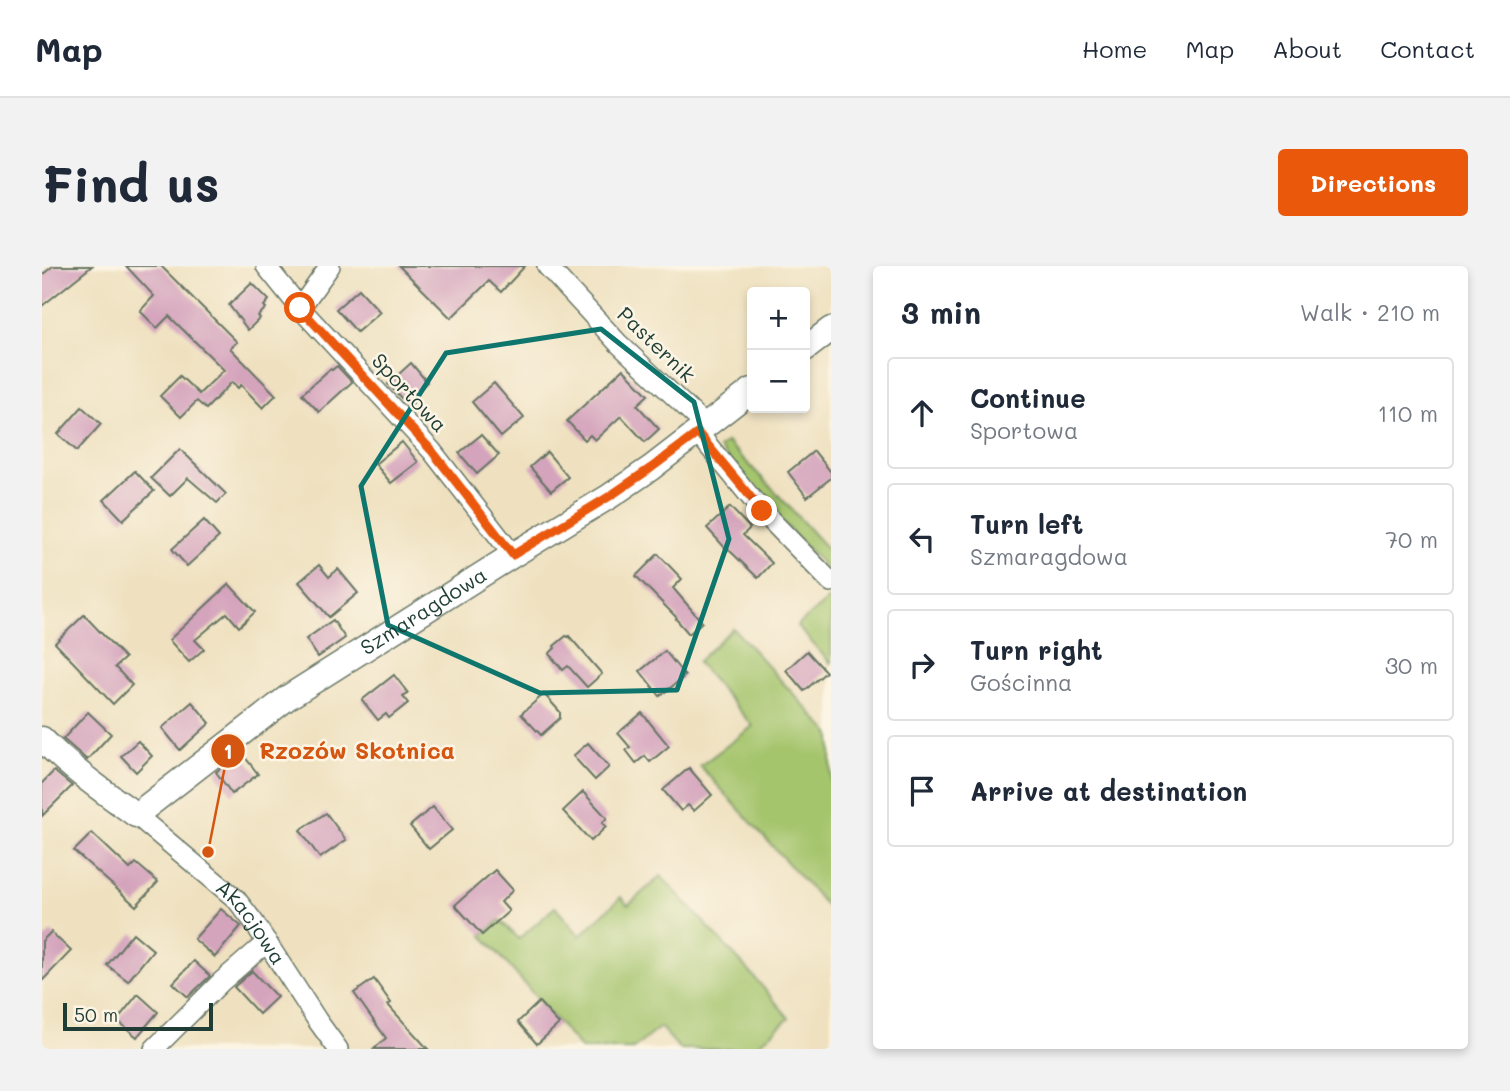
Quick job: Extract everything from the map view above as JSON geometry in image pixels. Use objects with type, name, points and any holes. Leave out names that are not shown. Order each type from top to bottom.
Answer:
[{"type":"street","name":"Sportowa","points":[[266,266],[300,308],[432,451],[513,555]]},
{"type":"street","points":[[300,308],[330,266]]},
{"type":"street","name":"Pasternik","points":[[547,266],[702,429],[762,511],[831,582]]},
{"type":"street","points":[[810,345],[831,329]]},
{"type":"street","name":"Szmaragdowa","points":[[136,815],[287,698],[610,496],[747,394]]},
{"type":"street","name":"Akacjowa","points":[[42,739],[91,784],[136,815],[236,899],[338,1049]]},
{"type":"street","points":[[154,1049],[221,982],[267,942]]},
{"type":"highlighted area","points":[[601,329],[694,402],[729,539],[677,690],[540,693],[388,625],[361,486],[446,353]]},
{"type":"green space","points":[[727,442],[831,553],[831,573],[767,506],[719,448]]},
{"type":"green space","points":[[831,597],[831,664],[797,626]]},
{"type":"green space","points":[[733,628],[831,735],[831,911],[700,766],[753,726],[697,662]]},
{"type":"green space","points":[[661,876],[789,1018],[753,1049],[680,1049],[660,1027],[633,1049],[581,1049],[482,935],[500,920],[519,939],[555,907],[580,936],[621,897],[628,905]]},
{"type":"building","points":[[53,266],[92,266],[42,306],[42,275]]},
{"type":"building","points":[[126,266],[161,266],[237,342],[230,348],[276,395],[263,408],[241,385],[238,388],[232,382],[206,409],[197,401],[181,417],[160,396],[180,376],[199,394],[224,370],[169,316],[157,328],[140,311],[154,296]]},
{"type":"building","points":[[399,266],[525,266],[501,292],[489,281],[451,318]]},
{"type":"building","points":[[252,283],[269,300],[258,316],[260,318],[248,330],[229,305]]},
{"type":"building","points":[[359,289],[380,312],[357,332],[336,309]]},
{"type":"building","points":[[411,363],[427,382],[405,402],[388,384]]},
{"type":"building","points":[[337,366],[352,382],[319,412],[302,394]]},
{"type":"building","points":[[623,369],[648,395],[637,405],[659,429],[645,442],[621,416],[595,440],[590,435],[585,440],[567,421]]},
{"type":"building","points":[[494,383],[524,418],[501,437],[472,402]]},
{"type":"building","points":[[82,407],[101,424],[77,451],[58,434]]},
{"type":"building","points":[[481,435],[499,455],[477,474],[459,453]]},
{"type":"building","points":[[402,442],[418,462],[391,483],[375,464]]},
{"type":"building","points":[[180,449],[226,494],[217,503],[188,478],[170,496],[151,478]]},
{"type":"building","points":[[814,451],[831,472],[831,478],[807,497],[788,472]]},
{"type":"building","points":[[547,452],[568,477],[551,491],[530,467]]},
{"type":"building","points":[[135,471],[154,491],[123,520],[104,500]]},
{"type":"building","points":[[730,507],[750,528],[743,535],[772,563],[758,578],[707,528]]},
{"type":"building","points":[[204,520],[219,537],[187,566],[172,549]]},
{"type":"building","points":[[658,554],[682,579],[673,588],[702,622],[689,634],[636,576]]},
{"type":"building","points":[[319,565],[329,577],[338,569],[358,593],[329,617],[299,582]]},
{"type":"building","points":[[229,584],[255,612],[239,627],[227,613],[195,640],[204,649],[189,662],[169,640]]},
{"type":"building","points":[[84,615],[125,658],[115,667],[132,685],[113,704],[55,643]]},
{"type":"building","points":[[333,620],[345,638],[318,657],[306,639]]},
{"type":"building","points":[[569,636],[602,674],[587,687],[568,666],[563,670],[549,654]]},
{"type":"building","points":[[665,651],[685,676],[660,696],[640,671]]},
{"type":"building","points":[[807,651],[826,672],[804,691],[786,670]]},
{"type":"building","points":[[394,675],[408,693],[403,697],[408,703],[389,718],[386,714],[378,720],[362,700]]},
{"type":"building","points":[[544,694],[560,712],[560,718],[541,735],[521,714]]},
{"type":"building","points":[[192,702],[210,723],[180,750],[162,728]]},
{"type":"building","points":[[88,712],[111,734],[87,760],[63,739]]},
{"type":"building","points":[[642,713],[669,746],[650,762],[645,756],[636,763],[626,750],[630,747],[618,733]]},
{"type":"building","points":[[138,741],[152,756],[136,772],[121,756]]},
{"type":"building","points":[[588,743],[609,767],[595,780],[573,756]]},
{"type":"building","points":[[241,752],[258,774],[232,794],[216,772]]},
{"type":"building","points":[[689,768],[712,795],[694,811],[688,805],[681,811],[663,790]]},
{"type":"building","points":[[54,771],[72,786],[42,816],[42,783]]},
{"type":"building","points":[[583,792],[607,818],[602,823],[606,827],[591,841],[563,811]]},
{"type":"building","points":[[433,807],[452,830],[429,849],[410,826]]},
{"type":"building","points":[[326,813],[346,840],[320,858],[300,830]]},
{"type":"building","points":[[92,833],[130,869],[136,863],[158,882],[136,906],[74,851]]},
{"type":"building","points":[[495,870],[513,890],[501,902],[509,911],[482,935],[455,905]]},
{"type":"building","points":[[221,909],[241,926],[215,957],[194,939]]},
{"type":"building","points":[[51,932],[71,951],[42,981],[42,941]]},
{"type":"building","points":[[133,933],[153,950],[128,981],[107,965]]},
{"type":"building","points":[[194,961],[210,976],[188,997],[173,983]]},
{"type":"building","points":[[252,971],[277,997],[259,1014],[234,987]]},
{"type":"building","points":[[374,979],[391,1003],[388,1005],[428,1049],[374,1049],[386,1038],[354,993]]},
{"type":"building","points":[[138,994],[158,1012],[137,1037],[117,1020]]},
{"type":"building","points":[[539,1002],[559,1024],[537,1044],[518,1022]]},
{"type":"place","name":"Rzozów Skotnica","points":[[208,852]]},
{"type":"route","points":[[300,308],[432,451],[513,555],[610,496],[698,433],[762,511]]}]
